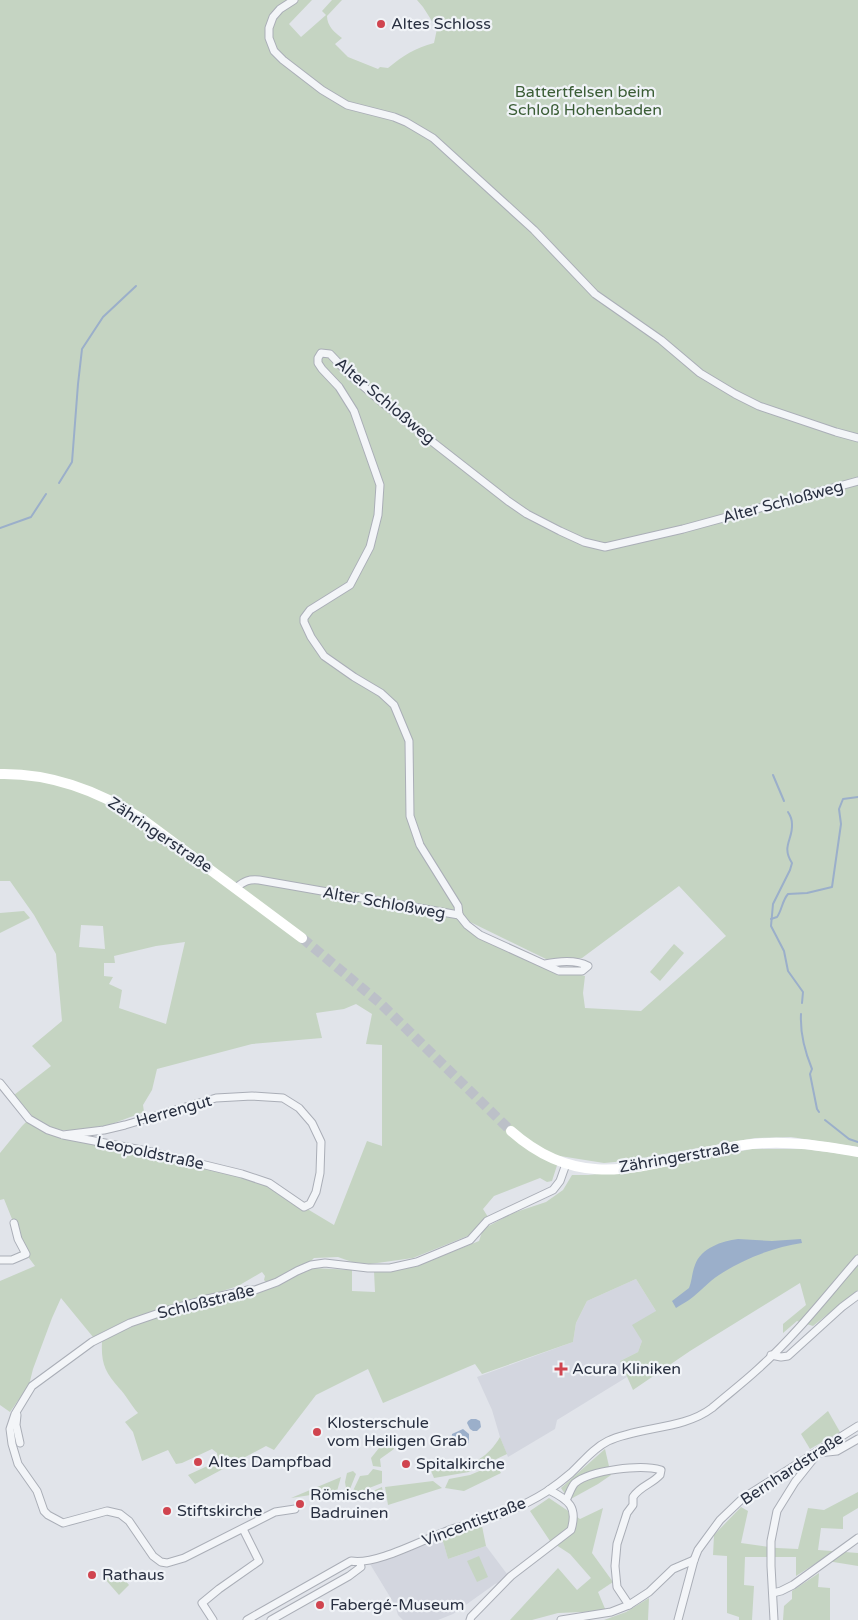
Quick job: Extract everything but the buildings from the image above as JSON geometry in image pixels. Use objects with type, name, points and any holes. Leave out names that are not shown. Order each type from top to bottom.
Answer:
[{"type":"main road","name":"Zähringerstraße","points":[[0,774],[20,774],[49,779],[77,786],[104,797],[142,819],[302,938]]},
{"type":"main road","name":"Zähringerstraße","points":[[511,1131],[534,1149],[550,1158],[591,1170],[616,1170],[739,1146],[766,1143],[794,1143],[858,1152]]},
{"type":"street","points":[[294,0],[280,9],[273,17],[269,28],[269,38],[274,51],[283,60],[322,90],[347,105],[394,117],[433,138],[534,230],[595,294],[661,340],[700,373],[759,406],[858,438]]},
{"type":"street","name":"Alter Schloßweg","points":[[236,888],[244,882],[259,880],[458,915],[458,906],[420,845],[410,816],[409,742],[394,705],[381,693],[324,656],[311,637],[304,622],[304,618],[310,610],[350,585],[370,546],[378,515],[380,495],[380,485],[354,411],[339,387],[318,364],[318,358],[321,353],[330,354],[348,373],[384,404],[508,501],[560,532],[584,542],[604,547],[683,529],[858,481]]},
{"type":"street","points":[[458,915],[480,935],[559,971],[582,971],[588,966],[573,962],[545,964]]},
{"type":"street","name":"Leopoldstraße","points":[[0,1083],[30,1119],[48,1130],[63,1135],[152,1152],[242,1174],[270,1183],[304,1207],[310,1204]]},
{"type":"street","name":"Herrengut","points":[[63,1135],[116,1127],[216,1098],[252,1096],[284,1098],[299,1108],[312,1123],[321,1142],[320,1173],[316,1192],[310,1204]]},
{"type":"street","name":"Schloßstraße","points":[[243,1529],[184,1558],[167,1563],[161,1562],[153,1556],[129,1521],[120,1514],[107,1511],[64,1523],[60,1522],[48,1515],[44,1510],[36,1491],[18,1464],[10,1429],[17,1410],[32,1386],[92,1342],[122,1326],[207,1299],[256,1290],[278,1282],[311,1265],[325,1263],[368,1268],[390,1268],[417,1262],[470,1240],[487,1221],[553,1190],[560,1181],[566,1164]]},
{"type":"street","points":[[0,1260],[12,1260],[26,1254],[18,1239],[14,1222]]},
{"type":"street","name":"Vincentistraße","points":[[247,1620],[351,1561],[360,1562],[382,1557],[456,1528],[492,1518],[532,1501],[571,1473],[586,1456],[600,1445],[630,1434],[696,1417],[711,1408],[758,1369],[858,1259]]},
{"type":"street","points":[[771,1356],[788,1356],[858,1295]]},
{"type":"street","points":[[17,1410],[16,1425],[20,1442]]},
{"type":"street","name":"Bernhardstraße","points":[[678,1620],[698,1550],[720,1520],[744,1498],[858,1426]]},
{"type":"street","points":[[774,1620],[770,1566],[771,1541],[777,1511],[794,1482],[818,1453],[837,1450],[858,1439]]},
{"type":"street","points":[[566,1500],[574,1484],[583,1478],[608,1471],[632,1468],[656,1468],[660,1470],[660,1475],[655,1480],[641,1488],[632,1497],[633,1505],[628,1513],[617,1544],[615,1566],[617,1587],[629,1605]]},
{"type":"street","points":[[470,1620],[511,1576],[571,1530],[574,1509],[566,1500],[549,1490]]},
{"type":"street","points":[[213,1620],[202,1603],[259,1561],[243,1529],[275,1512],[295,1509]]},
{"type":"street","points":[[773,1593],[792,1585],[858,1538]]},
{"type":"street","points":[[561,1620],[611,1612],[629,1605],[649,1592],[673,1569],[694,1560]]},
{"type":"street","points":[[271,1620],[350,1576],[361,1567],[360,1562]]},
{"type":"shaded area","name":"Acura Kliniken","points":[[636,1279],[656,1311],[638,1352],[620,1361],[627,1377],[557,1420],[555,1429],[508,1457],[492,1410],[477,1377],[573,1342],[576,1323],[587,1301]]},
{"type":"shaded area","points":[[442,1538],[448,1559],[486,1546],[510,1578],[507,1581],[495,1584],[453,1614],[438,1620],[403,1620],[398,1615],[395,1605],[370,1564]]},
{"type":"green space","name":"Battertfelsen beim Schloß Hohenbaden","points":[[0,0],[312,0],[289,24],[301,37],[326,15],[322,11],[332,0],[342,0],[327,16],[330,26],[342,38],[335,44],[348,57],[378,69],[380,67],[388,68],[410,52],[434,43],[437,29],[417,0],[858,0],[858,1147],[791,1137],[755,1138],[604,1163],[560,1156],[552,1181],[547,1182],[540,1178],[494,1196],[483,1209],[488,1217],[470,1235],[413,1258],[370,1264],[352,1262],[338,1257],[314,1258],[267,1283],[262,1272],[238,1286],[121,1323],[93,1337],[61,1298],[33,1369],[29,1385],[10,1412],[0,1405],[0,1281],[35,1266],[26,1254],[4,1199],[0,1200],[0,1153],[29,1119],[45,1127],[33,1117],[14,1095],[51,1066],[32,1046],[62,1021],[56,954],[34,915],[10,881],[0,881]],"holes":[[[679,886],[726,936],[641,1011],[585,1008],[583,993],[585,976],[581,975],[582,971],[549,967],[467,925],[462,918],[546,959],[582,958]],[[81,925],[103,926],[105,949],[79,947]],[[185,942],[166,1024],[119,1008],[122,990],[109,984],[113,977],[104,976],[104,963],[115,963],[114,956],[156,946]],[[356,1004],[372,1014],[366,1044],[382,1045],[382,1146],[367,1141],[334,1225],[269,1183],[152,1152],[50,1130],[77,1130],[109,1125],[144,1112],[143,1105],[152,1090],[157,1069],[252,1044],[322,1038],[316,1013],[344,1009]]]},
{"type":"green space","points":[[24,911],[30,918],[0,933],[0,913]]},
{"type":"green space","points":[[674,944],[684,953],[660,981],[650,972]]},
{"type":"green space","points":[[752,1149],[805,1149],[858,1156],[858,1290],[813,1326],[797,1321],[783,1333],[783,1324],[806,1305],[800,1283],[690,1351],[633,1390],[620,1361],[638,1352],[642,1341],[632,1325],[656,1311],[636,1279],[587,1301],[576,1323],[573,1342],[482,1374],[475,1364],[383,1403],[368,1369],[316,1395],[274,1450],[266,1446],[195,1484],[188,1475],[218,1461],[217,1453],[212,1449],[182,1463],[176,1464],[168,1450],[142,1461],[133,1432],[125,1422],[138,1413],[110,1377],[103,1362],[102,1342],[109,1336],[159,1316],[256,1294],[313,1268],[352,1270],[352,1291],[375,1292],[374,1271],[417,1266],[479,1241],[483,1229],[513,1213],[546,1202],[563,1190],[572,1175],[644,1170]]},
{"type":"green space","points":[[828,1411],[840,1432],[810,1449],[801,1434]]},
{"type":"green space","points":[[500,1437],[507,1454],[469,1472],[434,1478],[427,1461],[449,1466],[469,1464],[486,1454]]},
{"type":"green space","points":[[392,1440],[394,1449],[380,1459],[381,1467],[373,1466],[371,1458],[379,1448],[380,1442]]},
{"type":"green space","points":[[605,1449],[611,1475],[569,1500],[561,1488]]},
{"type":"green space","points":[[496,1464],[501,1473],[464,1491],[445,1488],[449,1479],[470,1475]]},
{"type":"green space","points":[[373,1469],[382,1471],[382,1483],[351,1495],[360,1476],[368,1475]]},
{"type":"green space","points":[[353,1471],[356,1474],[347,1494],[345,1482],[347,1473]]},
{"type":"green space","points":[[341,1477],[337,1491],[291,1498]]},
{"type":"green space","points":[[433,1481],[442,1488],[388,1505],[385,1487]]},
{"type":"green space","points":[[382,1487],[383,1493],[355,1499]]},
{"type":"green space","points":[[858,1492],[858,1508],[843,1517],[843,1529],[821,1528],[818,1550],[858,1553],[858,1566],[821,1560],[796,1576],[796,1557],[745,1557],[744,1585],[754,1586],[752,1620],[739,1620],[739,1617],[727,1613],[727,1556],[713,1555],[714,1535],[741,1507],[748,1511],[741,1543],[798,1549],[808,1508],[824,1510]]},
{"type":"green space","points":[[549,1498],[580,1519],[603,1508],[592,1553],[613,1582],[598,1592],[606,1611],[558,1613],[532,1620],[510,1620],[558,1568],[577,1590],[591,1578],[570,1554],[550,1541],[530,1511]]},
{"type":"green space","points":[[482,1526],[486,1546],[448,1559],[442,1538]]},
{"type":"green space","points":[[479,1556],[488,1577],[477,1582],[467,1561]]},
{"type":"green space","points":[[117,1570],[129,1585],[119,1595],[105,1579]]},
{"type":"green space","points":[[819,1573],[818,1587],[830,1588],[830,1620],[783,1620],[784,1606],[792,1599],[792,1591]]},
{"type":"green space","points":[[649,1598],[648,1620],[604,1620],[626,1612]]},
{"type":"water","points":[[738,1239],[772,1241],[801,1239],[802,1243],[770,1251],[728,1269],[676,1308],[672,1301],[689,1288],[695,1265],[702,1254],[713,1246]]},
{"type":"water","points":[[471,1419],[480,1421],[481,1427],[477,1431],[470,1429],[467,1423]]},
{"type":"water","points":[[463,1429],[469,1434],[469,1443],[463,1447],[452,1447],[452,1434]]},
{"type":"waterway","points":[[59,483],[72,462],[82,349],[103,317],[136,286]]},
{"type":"waterway","points":[[0,528],[31,517],[46,494]]},
{"type":"waterway","points":[[773,775],[784,801]]},
{"type":"waterway","points":[[771,919],[777,917],[788,894],[807,893],[832,887],[841,824],[839,809],[843,799],[858,797]]},
{"type":"waterway","points":[[788,812],[791,818],[792,830],[787,847],[792,863],[773,904],[771,926],[784,951],[788,971],[803,992],[802,1003]]},
{"type":"waterway","points":[[801,1014],[802,1035],[812,1069],[810,1074],[819,1112]]},
{"type":"waterway","points":[[825,1120],[849,1139],[858,1142]]},
{"type":"tunnel","points":[[302,938],[380,1003],[511,1131]]},
{"type":"place","name":"Altes Schloss","points":[[381,24]]},
{"type":"place","name":"Acura Kliniken","points":[[561,1369]]},
{"type":"place","name":"Klosterschule vom Heiligen Grab","points":[[317,1432]]},
{"type":"place","name":"Altes Dampfbad","points":[[198,1462]]},
{"type":"place","name":"Spitalkirche","points":[[406,1464]]},
{"type":"place","name":"Römische Badruinen","points":[[300,1504]]},
{"type":"place","name":"Stiftskirche","points":[[167,1511]]},
{"type":"place","name":"Rathaus","points":[[92,1575]]},
{"type":"place","name":"Fabergé-Museum","points":[[320,1605]]}]
